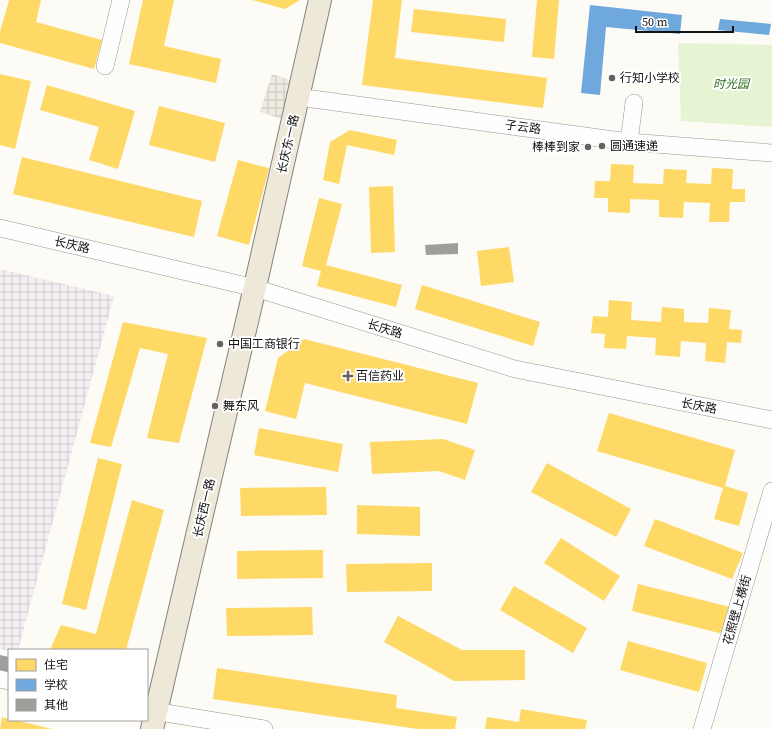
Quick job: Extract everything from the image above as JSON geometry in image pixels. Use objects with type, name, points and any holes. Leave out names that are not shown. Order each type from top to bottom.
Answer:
[{"type":"main road","name":"长庆东一路","points":[[255,288],[320,0]]},
{"type":"main road","name":"长庆西一路","points":[[152,717],[255,288]]},
{"type":"street","points":[[105,66],[121,0]]},
{"type":"street","name":"子云路","points":[[298,97],[629,142],[772,153]]},
{"type":"street","points":[[629,142],[634,103]]},
{"type":"street","name":"长庆路","points":[[0,228],[255,288],[515,369],[772,420]]},
{"type":"street","name":"花照壁上横街","points":[[702,729],[772,491]]},
{"type":"street","points":[[152,717],[264,729]]},
{"type":"shaded area","points":[[272,74],[296,82],[285,120],[260,112]]},
{"type":"shaded area","points":[[0,269],[114,296],[18,649],[8,649],[8,651],[0,649]]},
{"type":"green space","name":"时光园","points":[[678,43],[772,45],[772,127],[681,121]]},
{"type":"building: 住宅","points":[[9,0],[41,0],[36,22],[102,40],[94,69],[0,43],[0,32]]},
{"type":"building: 住宅","points":[[143,0],[174,0],[164,46],[221,59],[216,83],[129,64]]},
{"type":"building: 住宅","points":[[252,0],[300,0],[285,9]]},
{"type":"building: 住宅","points":[[373,0],[402,0],[395,58],[547,78],[543,108],[362,85]]},
{"type":"building: 住宅","points":[[537,0],[559,0],[554,59],[532,57]]},
{"type":"building: 住宅","points":[[414,9],[506,19],[504,42],[411,32]]},
{"type":"building: 住宅","points":[[0,74],[31,81],[15,149],[0,145]]},
{"type":"building: 住宅","points":[[47,85],[135,111],[118,169],[89,160],[99,127],[40,110]]},
{"type":"building: 住宅","points":[[159,106],[225,123],[215,162],[149,145]]},
{"type":"building: 住宅","points":[[350,130],[397,140],[394,155],[347,145],[339,184],[323,180],[330,142]]},
{"type":"building: 住宅","points":[[22,157],[202,201],[194,237],[13,194]]},
{"type":"building: 住宅","points":[[238,160],[269,168],[249,245],[217,236]]},
{"type":"building: 住宅","points":[[611,164],[634,165],[633,183],[663,184],[664,169],[687,170],[686,183],[711,184],[712,168],[733,169],[732,189],[745,189],[745,202],[730,202],[729,222],[709,222],[710,203],[684,202],[683,218],[659,217],[659,200],[630,199],[630,213],[608,212],[608,198],[594,198],[595,181],[610,181]]},
{"type":"building: 住宅","points":[[393,186],[395,252],[371,253],[369,187]]},
{"type":"building: 住宅","points":[[319,198],[342,204],[326,265],[402,285],[396,307],[317,286],[321,271],[302,266]]},
{"type":"building: 住宅","points":[[509,247],[514,282],[481,286],[477,251]]},
{"type":"building: 住宅","points":[[422,285],[540,322],[533,346],[415,309]]},
{"type":"building: 住宅","points":[[609,300],[632,302],[631,320],[661,322],[662,307],[684,309],[684,322],[708,323],[709,308],[731,310],[729,329],[742,330],[741,343],[727,342],[725,363],[705,361],[706,343],[681,341],[680,357],[655,355],[656,338],[627,336],[626,349],[604,348],[605,334],[591,333],[593,316],[608,317]]},
{"type":"building: 住宅","points":[[123,322],[207,338],[179,443],[147,438],[168,354],[140,348],[111,447],[90,443]]},
{"type":"building: 住宅","points":[[304,339],[478,383],[467,424],[305,383],[296,419],[265,411],[278,358]]},
{"type":"building: 住宅","points":[[609,413],[735,450],[725,486],[748,493],[739,526],[714,519],[723,488],[597,451]]},
{"type":"building: 住宅","points":[[259,428],[343,444],[338,472],[254,455]]},
{"type":"building: 住宅","points":[[443,439],[475,450],[465,480],[439,471],[372,474],[370,442]]},
{"type":"building: 住宅","points":[[98,458],[122,464],[86,610],[62,604]]},
{"type":"building: 住宅","points":[[547,463],[631,509],[616,537],[531,492]]},
{"type":"building: 住宅","points":[[326,487],[327,515],[241,516],[240,488]]},
{"type":"building: 住宅","points":[[132,500],[164,510],[126,649],[50,649],[61,625],[96,634]]},
{"type":"building: 住宅","points":[[357,505],[420,507],[420,536],[357,534]]},
{"type":"building: 住宅","points":[[655,519],[743,553],[732,579],[644,546]]},
{"type":"building: 住宅","points":[[561,538],[620,576],[604,601],[544,563]]},
{"type":"building: 住宅","points":[[323,550],[323,578],[237,579],[237,551]]},
{"type":"building: 住宅","points":[[432,563],[432,591],[347,592],[346,564]]},
{"type":"building: 住宅","points":[[638,584],[730,607],[723,634],[632,611]]},
{"type":"building: 住宅","points":[[514,586],[587,628],[573,653],[500,610]]},
{"type":"building: 住宅","points":[[312,607],[313,635],[227,636],[226,608]]},
{"type":"building: 住宅","points":[[398,616],[462,650],[525,650],[525,680],[454,681],[384,642]]},
{"type":"building: 住宅","points":[[628,641],[707,663],[699,692],[620,670]]},
{"type":"building: 住宅","points":[[217,668],[397,695],[396,708],[457,717],[455,729],[418,729],[213,699]]},
{"type":"building: 住宅","points":[[521,709],[587,720],[585,729],[485,729],[487,717],[519,722]]},
{"type":"building: 住宅","points":[[2,717],[8,719],[8,721],[19,721],[52,729],[0,729]]},
{"type":"building: 学校","points":[[590,5],[682,15],[680,34],[606,27],[600,95],[581,93]]},
{"type":"building: 学校","points":[[720,19],[771,24],[769,35],[718,30]]},
{"type":"building: 其他","points":[[458,243],[458,254],[426,255],[425,245]]},
{"type":"building: 其他","points":[[0,655],[8,657],[8,674],[0,671]]},
{"type":"place","name":"行知小学校","points":[[612,78]]},
{"type":"place","name":"圆通速递","points":[[602,146]]},
{"type":"place","name":"棒棒到家","points":[[588,147]]},
{"type":"place","name":"中国工商银行","points":[[220,344]]},
{"type":"place","name":"百信药业","points":[[348,376]]},
{"type":"place","name":"舞东风","points":[[215,406]]}]
